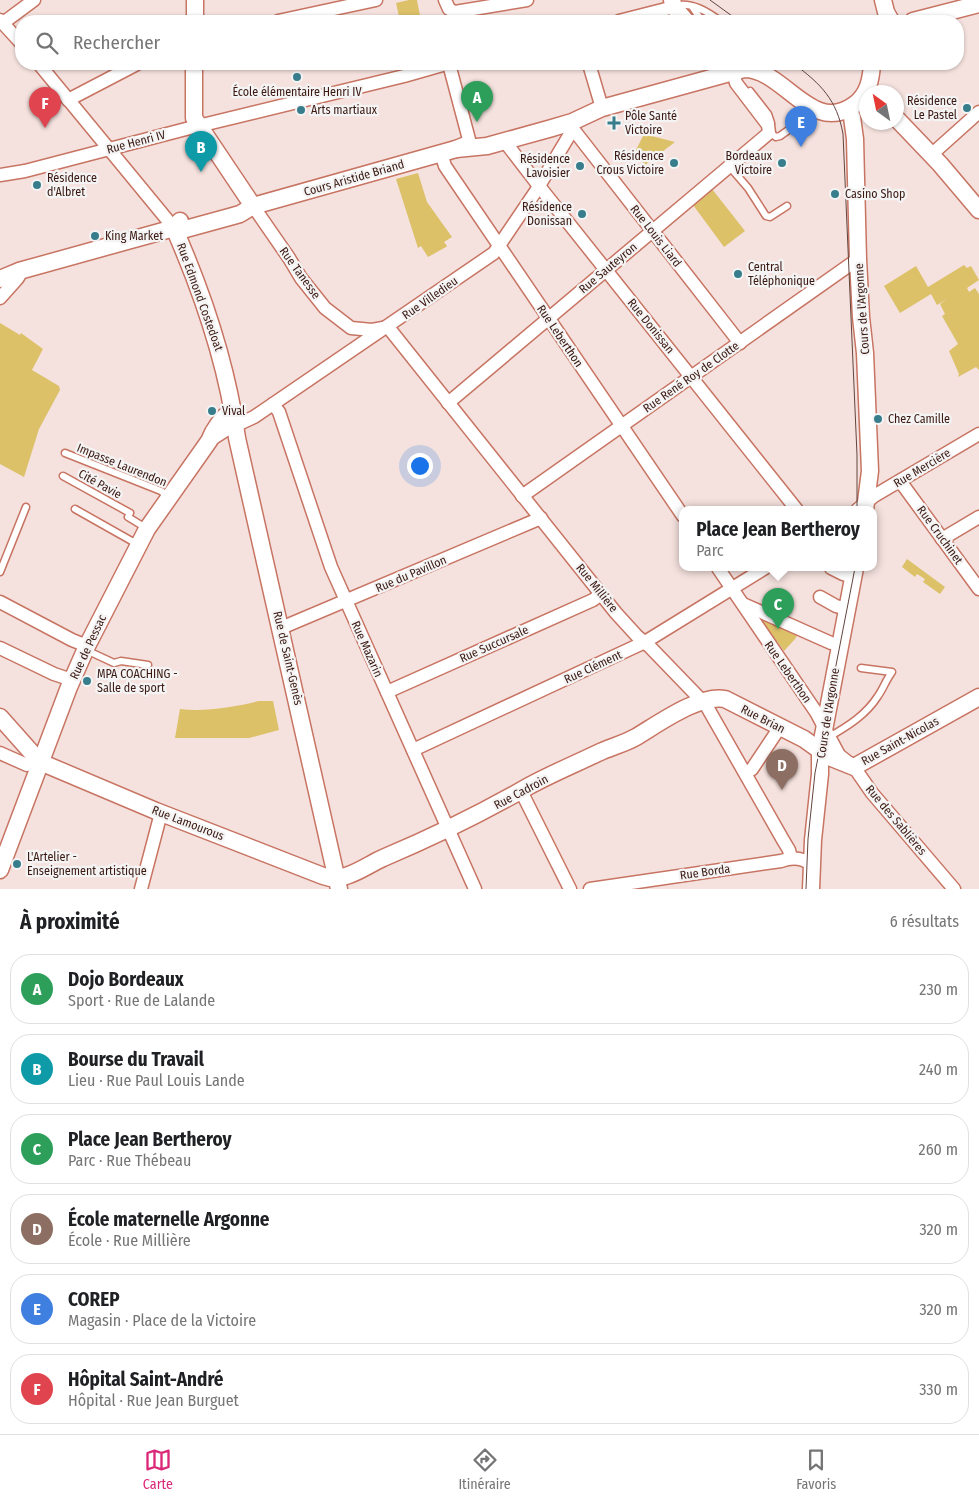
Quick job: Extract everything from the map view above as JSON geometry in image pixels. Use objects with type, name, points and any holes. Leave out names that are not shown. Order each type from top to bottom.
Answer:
[{"type":"street","points":[[15,36],[1,23],[34,0]]},
{"type":"street","points":[[195,15],[196,0]]},
{"type":"street","points":[[306,15],[376,0]]},
{"type":"street","points":[[445,0],[449,9],[455,12],[527,0]]},
{"type":"street","points":[[883,0],[888,15]]},
{"type":"street","points":[[936,15],[979,4]]},
{"type":"street","points":[[641,15],[671,7],[689,14]]},
{"type":"street","points":[[44,70],[174,228]]},
{"type":"street","points":[[68,100],[126,70]]},
{"type":"street","points":[[194,70],[194,118],[252,206]]},
{"type":"street","name":"Rue Henri IV","points":[[0,175],[25,171],[426,70]]},
{"type":"street","name":"Rue Leberthon","points":[[448,70],[460,148],[445,166],[679,510]]},
{"type":"street","points":[[591,70],[602,108]]},
{"type":"street","points":[[764,70],[803,103],[812,108],[832,113],[848,109],[859,101]]},
{"type":"street","points":[[869,85],[871,70]]},
{"type":"street","points":[[720,71],[736,83],[768,125],[769,133]]},
{"type":"street","name":"Cours Aristide Briand","points":[[0,279],[18,271],[174,228],[182,230],[240,214],[252,206],[460,148],[490,134],[569,113],[602,108],[720,71]]},
{"type":"street","name":"Cours Aristide Briand","points":[[460,148],[487,146],[572,125],[602,108]]},
{"type":"street","name":"Cours de l'Argonne","points":[[848,109],[852,117],[855,139],[858,259],[861,317],[865,347],[870,471],[863,506]]},
{"type":"street","points":[[931,155],[979,112]]},
{"type":"street","name":"Rue Villedieu","points":[[236,426],[254,417],[494,253],[500,247],[539,186],[572,125]]},
{"type":"street","name":"Rue Louis Liard","points":[[572,125],[652,232],[740,343]]},
{"type":"street","points":[[904,126],[979,210]]},
{"type":"street","name":"Rue Sauteyron","points":[[448,403],[769,133]]},
{"type":"street","name":"Rue Donissan","points":[[507,140],[509,146],[539,186],[794,506]]},
{"type":"street","name":"Rue Tanesse","points":[[252,206],[301,278],[326,308],[356,330]]},
{"type":"street","name":"Rue Edmond Costedoat","points":[[174,228],[214,329],[226,374],[236,426]]},
{"type":"street","name":"Rue René Roy de Clotte","points":[[522,496],[858,259]]},
{"type":"street","points":[[0,298],[20,276],[18,271]]},
{"type":"street","name":"Cours Aristide Briand","points":[[0,272],[18,271]]},
{"type":"street","points":[[352,350],[358,340],[356,330],[388,327]]},
{"type":"street","name":"Rue Millière","points":[[388,327],[627,625],[703,701],[746,773],[789,850],[791,858]]},
{"type":"street","name":"Rue Mazarin","points":[[273,404],[279,412],[331,567],[476,889]]},
{"type":"street","name":"Rue de Pessac","points":[[0,870],[4,847],[72,680],[138,545],[218,425],[233,409]]},
{"type":"street","name":"Rue de Pessac","points":[[209,441],[236,426]]},
{"type":"street","name":"Rue de Saint-Genès","points":[[236,426],[338,884]]},
{"type":"street","name":"Rue Mercière","points":[[866,506],[900,480],[979,434]]},
{"type":"street","name":"Rue Cruchinet","points":[[900,480],[979,589]]},
{"type":"street","points":[[942,539],[979,517]]},
{"type":"street","name":"Rue du Pavillon","points":[[281,628],[540,518]]},
{"type":"street","name":"Rue Leberthon","points":[[720,571],[827,731]]},
{"type":"street","name":"Rue Clément","points":[[413,750],[645,642],[760,571]]},
{"type":"street","points":[[837,571],[843,574],[854,572]]},
{"type":"street","name":"Cours de l'Argonne","points":[[811,889],[820,751],[827,731],[841,663],[840,645],[854,572]]},
{"type":"street","name":"Rue Succursale","points":[[387,692],[593,600],[601,594]]},
{"type":"street","points":[[820,597],[836,606],[847,609]]},
{"type":"street","points":[[0,602],[86,648]]},
{"type":"street","points":[[743,604],[831,643],[840,645]]},
{"type":"street","points":[[0,648],[54,674],[72,680]]},
{"type":"street","name":"Rue Saint-Nicolas","points":[[820,751],[829,757],[854,767],[979,696]]},
{"type":"street","name":"Rue Brian","points":[[703,701],[719,698],[725,699],[804,739],[820,751]]},
{"type":"street","name":"Rue Cadroin","points":[[338,884],[345,877],[383,858],[405,850],[600,752],[622,744],[651,726],[703,701]]},
{"type":"street","points":[[0,717],[40,762],[27,765],[0,753]]},
{"type":"street","points":[[746,773],[752,769],[780,727]]},
{"type":"street","name":"Rue des Sablières","points":[[827,731],[839,755],[854,767],[872,793],[954,889]]},
{"type":"street","name":"Rue Lamourous","points":[[40,762],[161,813],[323,876],[338,884]]},
{"type":"street","points":[[521,791],[570,889]]},
{"type":"street","points":[[141,889],[161,813]]},
{"type":"street","points":[[791,858],[802,859],[812,865]]},
{"type":"street","name":"Rue Borda","points":[[590,889],[791,858]]},
{"type":"lane","points":[[689,14],[706,11],[712,15]]},
{"type":"lane","points":[[750,91],[770,118],[772,128],[769,133],[776,137],[784,134],[805,118],[812,108]]},
{"type":"lane","points":[[729,166],[748,188],[766,216],[770,217],[788,206]]},
{"type":"lane","name":"Impasse Laurendon","points":[[65,454],[161,491],[169,497]]},
{"type":"lane","name":"Cité Pavie","points":[[63,476],[130,514],[128,517],[147,529]]},
{"type":"lane","points":[[0,572],[26,507]]},
{"type":"lane","points":[[75,509],[138,545]]},
{"type":"lane","points":[[86,648],[114,663],[121,661],[148,665]]},
{"type":"lane","points":[[827,731],[864,713],[879,695],[892,672],[862,668]]},
{"type":"shaded area","points":[[417,0],[420,15],[399,15],[396,3]]},
{"type":"shaded area","points":[[644,134],[675,142],[645,165],[635,152]]},
{"type":"shaded area","points":[[418,173],[427,202],[452,237],[444,242],[446,247],[428,257],[421,246],[418,248],[396,179]]},
{"type":"shaded area","points":[[712,189],[745,231],[724,247],[693,205]]},
{"type":"shaded area","points":[[964,265],[967,268],[971,266],[979,280],[967,288],[969,292],[975,288],[979,294],[979,370],[976,367],[958,377],[959,374],[949,351],[958,344],[942,316],[945,314],[940,304],[947,299],[937,305],[931,294],[900,313],[884,286],[916,266],[928,287]]},
{"type":"shaded area","points":[[0,323],[20,335],[21,333],[43,349],[32,370],[59,386],[60,390],[39,429],[24,477],[0,464]]},
{"type":"shaded area","points":[[907,559],[945,587],[940,594],[923,582],[925,579],[917,574],[915,577],[902,567]]},
{"type":"shaded area","points":[[755,612],[799,632],[784,651],[777,641],[774,643]]},
{"type":"shaded area","points":[[259,701],[273,701],[279,730],[249,738],[175,738],[180,709],[220,708]]},
{"type":"tram line","points":[[710,0],[731,15]]},
{"type":"tram line","points":[[801,70],[820,86],[832,102],[843,134],[857,455],[857,506]]},
{"type":"tram line","points":[[806,889],[808,839],[815,773],[854,571]]},
{"type":"place","name":"École élémentaire Henri IV","points":[[297,77]]},
{"type":"place","name":"Résidence Le Pastel","points":[[967,108]]},
{"type":"place","name":"Arts martiaux","points":[[301,110]]},
{"type":"place","name":"Dojo Bordeaux","points":[[477,122]]},
{"type":"place","name":"Pôle Santé Victoire","points":[[614,123]]},
{"type":"place","name":"Hôpital Saint-André","points":[[45,128]]},
{"type":"place","name":"COREP","points":[[801,147]]},
{"type":"place","name":"Résidence Crous Victoire","points":[[674,163]]},
{"type":"place","name":"Bordeaux Victoire","points":[[782,163]]},
{"type":"place","name":"Résidence Lavoisier","points":[[580,166]]},
{"type":"place","name":"Bourse du Travail","points":[[201,172]]},
{"type":"place","name":"Résidence d'Albret","points":[[37,185]]},
{"type":"place","name":"Casino Shop","points":[[835,194]]},
{"type":"place","name":"Résidence Donissan","points":[[582,214]]},
{"type":"place","name":"King Market","points":[[95,236]]},
{"type":"place","name":"Central Téléphonique","points":[[738,274]]},
{"type":"place","name":"Vival","points":[[212,411]]},
{"type":"place","name":"Chez Camille","points":[[878,419]]},
{"type":"place","name":"Place Jean Bertheroy","points":[[778,629]]},
{"type":"place","name":"MPA COACHING - Salle de sport","points":[[87,681]]},
{"type":"place","name":"École maternelle Argonne","points":[[782,790]]},
{"type":"place","name":"L'Artelier - Enseignement artistique","points":[[17,864]]}]
